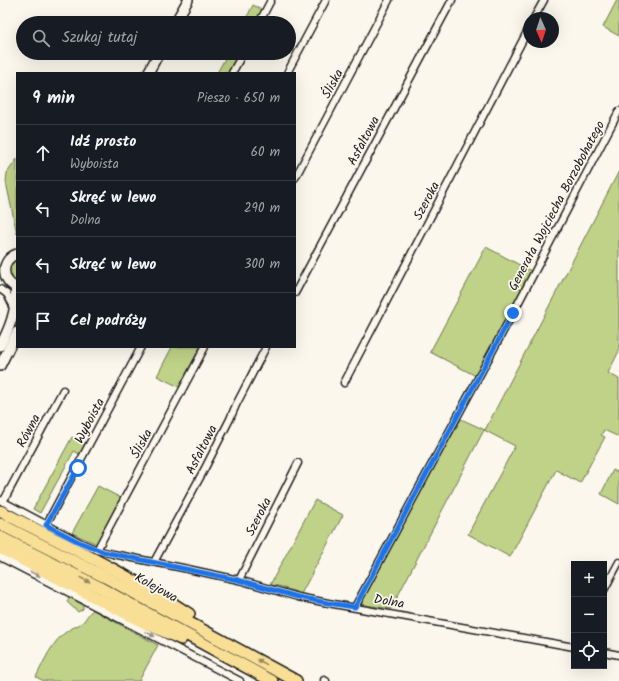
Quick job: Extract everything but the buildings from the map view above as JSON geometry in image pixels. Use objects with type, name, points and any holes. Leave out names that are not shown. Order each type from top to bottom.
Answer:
[{"type":"highway","points":[[1,505],[155,592],[196,619],[215,636]]},
{"type":"highway","name":"Kolejowa","points":[[0,524],[105,577],[296,681]]},
{"type":"highway","name":"Kolejowa","points":[[0,537],[99,587],[272,681]]},
{"type":"highway","points":[[0,548],[144,622],[190,643],[219,652]]},
{"type":"street","points":[[179,16],[188,0]]},
{"type":"street","points":[[263,16],[271,0]]},
{"type":"street","points":[[296,56],[326,0]]},
{"type":"street","name":"Śliska","points":[[296,176],[390,0]]},
{"type":"street","name":"Asfaltowa","points":[[296,291],[452,0]]},
{"type":"street","points":[[537,12],[544,0]]},
{"type":"street","name":"Szeroka","points":[[344,383],[523,40]]},
{"type":"street","points":[[149,72],[155,60]]},
{"type":"street","points":[[233,72],[239,60]]},
{"type":"street","points":[[288,72],[294,60]]},
{"type":"street","name":"Generała Wojciecha Borzobohatego","points":[[355,607],[513,313],[619,111]]},
{"type":"street","points":[[0,346],[13,316],[16,299],[16,287],[3,280],[3,266],[10,258],[16,255]]},
{"type":"street","points":[[0,289],[7,294],[14,307]]},
{"type":"street","points":[[0,366],[16,334]]},
{"type":"street","name":"Wyboista","points":[[46,525],[141,348]]},
{"type":"street","name":"Śliska","points":[[97,550],[204,348]]},
{"type":"street","name":"Asfaltowa","points":[[154,562],[204,470],[265,348]]},
{"type":"street","name":"Równa","points":[[1,505],[63,390]]},
{"type":"street","name":"Szeroka","points":[[238,580],[298,463]]},
{"type":"street","name":"Dolna","points":[[1,505],[97,550],[113,554],[238,580],[298,597],[328,603],[571,645]]},
{"type":"street","points":[[0,557],[240,681]]},
{"type":"street","points":[[607,584],[619,562]]},
{"type":"street","points":[[607,653],[619,655]]},
{"type":"green space","points":[[617,0],[619,0],[619,36],[603,27]]},
{"type":"green space","points":[[253,5],[263,10],[260,16],[248,16]]},
{"type":"green space","points":[[224,60],[236,60],[230,72],[218,72]]},
{"type":"green space","points":[[16,160],[16,229],[6,182],[7,173]]},
{"type":"green space","points":[[619,171],[619,351],[608,373],[619,379],[619,437],[604,430],[601,435],[605,437],[580,483],[556,470],[510,557],[468,534],[515,446],[484,430],[391,609],[359,604],[461,419],[485,430]]},
{"type":"green space","points":[[486,247],[531,271],[476,376],[430,352]]},
{"type":"green space","points":[[16,260],[16,282],[12,280],[9,272],[11,263]]},
{"type":"green space","points":[[171,348],[199,348],[179,387],[157,376]]},
{"type":"green space","points":[[72,437],[86,445],[81,455],[74,451],[40,513],[33,509]]},
{"type":"green space","points":[[613,470],[619,473],[619,504],[601,494]]},
{"type":"green space","points":[[98,486],[121,498],[97,544],[72,533]]},
{"type":"green space","points":[[315,500],[343,515],[301,594],[279,586],[270,585]]},
{"type":"green space","points":[[69,597],[83,605],[83,609],[78,612],[67,602]]},
{"type":"green space","points":[[93,610],[158,645],[139,681],[44,681],[36,677],[49,652],[61,636],[83,622]]},
{"type":"route","points":[[78,468],[46,525],[79,542],[97,550],[113,554],[238,580],[298,597],[355,607],[513,313]]}]
